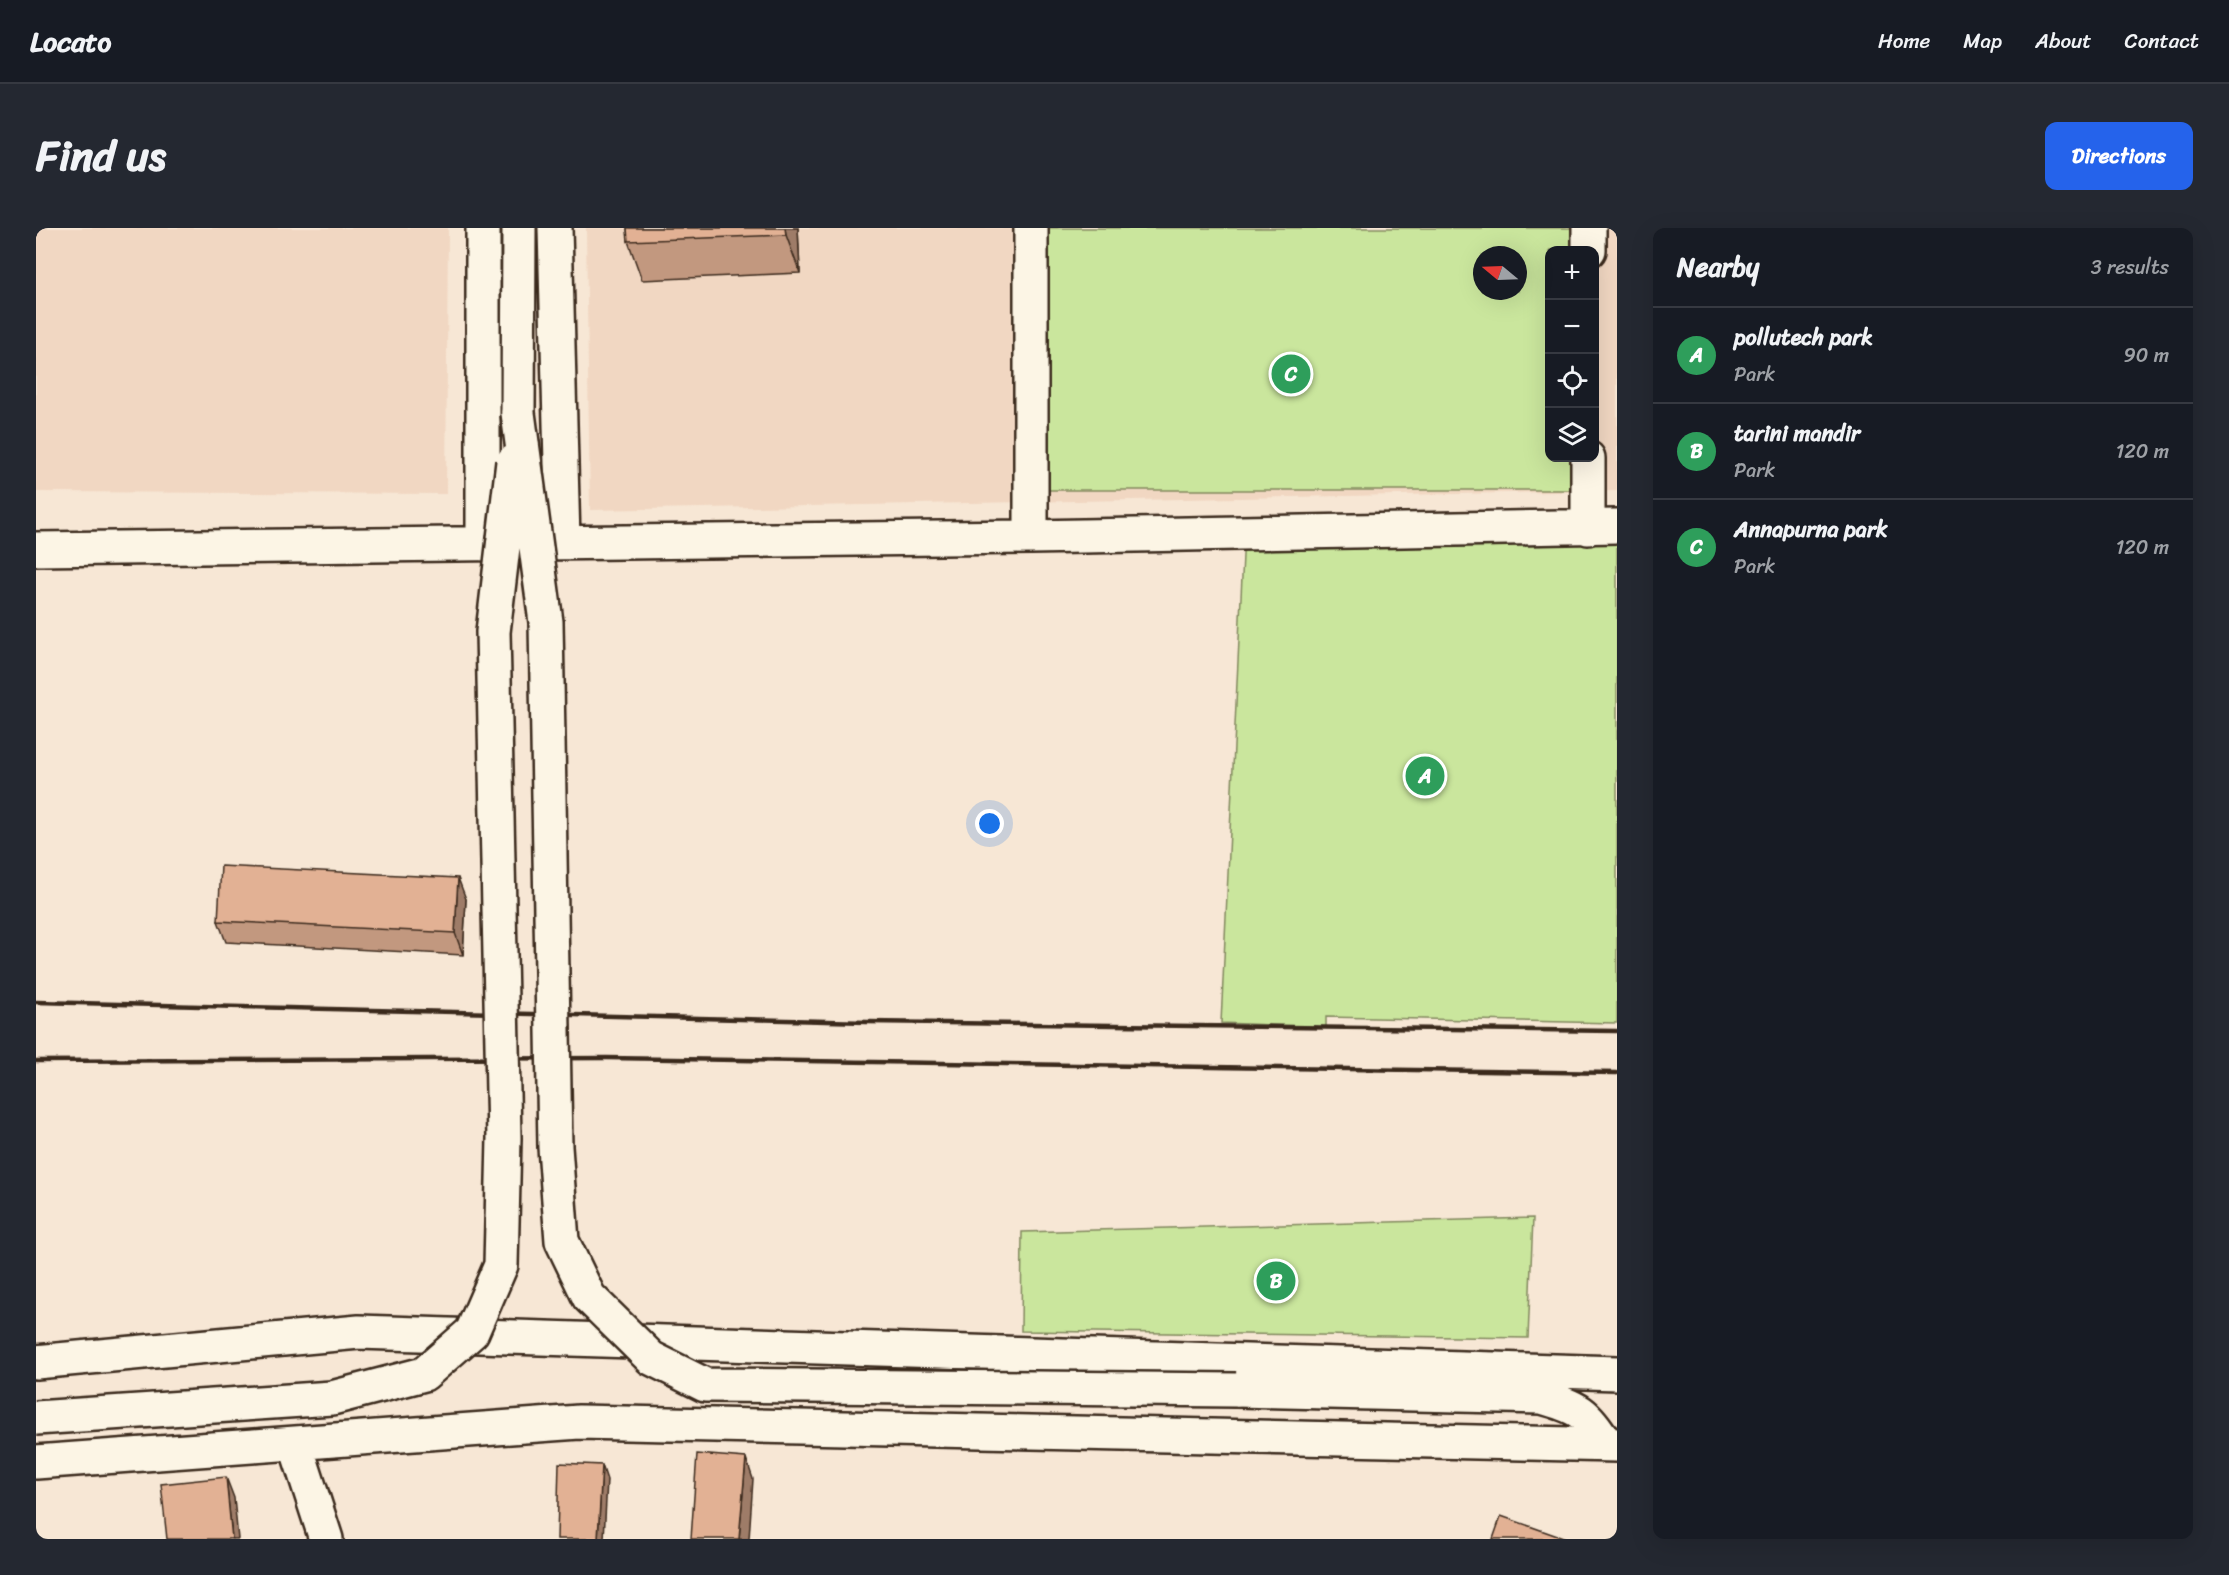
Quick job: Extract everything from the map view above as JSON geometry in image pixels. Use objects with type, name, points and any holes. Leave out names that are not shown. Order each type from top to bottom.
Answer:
[{"type":"street","points":[[483,228],[483,544]]},
{"type":"street","points":[[36,1418],[332,1398],[424,1374],[472,1332],[501,1265],[504,1138],[492,632],[518,413],[519,228]]},
{"type":"street","points":[[555,228],[563,541]]},
{"type":"street","points":[[1031,228],[1031,537]]},
{"type":"street","points":[[1589,228],[1589,246]]},
{"type":"street","points":[[518,413],[546,622],[555,1147],[562,1241],[589,1298],[651,1358],[705,1385],[1236,1390],[1542,1397],[1566,1404],[1582,1412],[1612,1445]]},
{"type":"street","points":[[36,549],[1031,537],[1602,527],[1589,462]]},
{"type":"street","points":[[36,1362],[359,1332],[1614,1373]]},
{"type":"street","points":[[1542,1397],[1614,1373]]},
{"type":"street","points":[[36,1462],[579,1422],[1612,1445]]},
{"type":"street","points":[[295,1443],[326,1539]]},
{"type":"shaded area","points":[[36,228],[448,228],[446,494],[36,492]]},
{"type":"shaded area","points":[[586,228],[1617,228],[1617,491],[590,510]]},
{"type":"green space","points":[[1031,228],[1586,228],[1586,246],[1545,246],[1545,462],[1587,462],[1587,490],[1033,490]]},
{"type":"green space","points":[[1617,528],[1617,1023],[1326,1017],[1326,1027],[1221,1023],[1244,534]]},
{"type":"green space","points":[[1533,1218],[1528,1338],[1021,1331],[1022,1232]]},
{"type":"building","points":[[627,228],[785,228],[786,235],[628,241]]},
{"type":"building","points":[[221,866],[458,878],[455,933],[218,921]]},
{"type":"building","points":[[697,1454],[746,1458],[739,1539],[691,1539]]},
{"type":"building","points":[[559,1463],[602,1465],[598,1539],[557,1539]]},
{"type":"building","points":[[226,1477],[232,1539],[167,1539],[161,1484]]},
{"type":"building","points":[[1501,1516],[1566,1539],[1493,1539]]},
{"type":"railway","points":[[36,1002],[867,1022],[1617,1031]]},
{"type":"railway","points":[[36,1061],[607,1058],[1617,1073]]},
{"type":"place","name":"Annapurna park","points":[[1291,374]]},
{"type":"place","name":"pollutech park","points":[[1425,776]]},
{"type":"place","name":"tarini mandir","points":[[1276,1281]]}]
